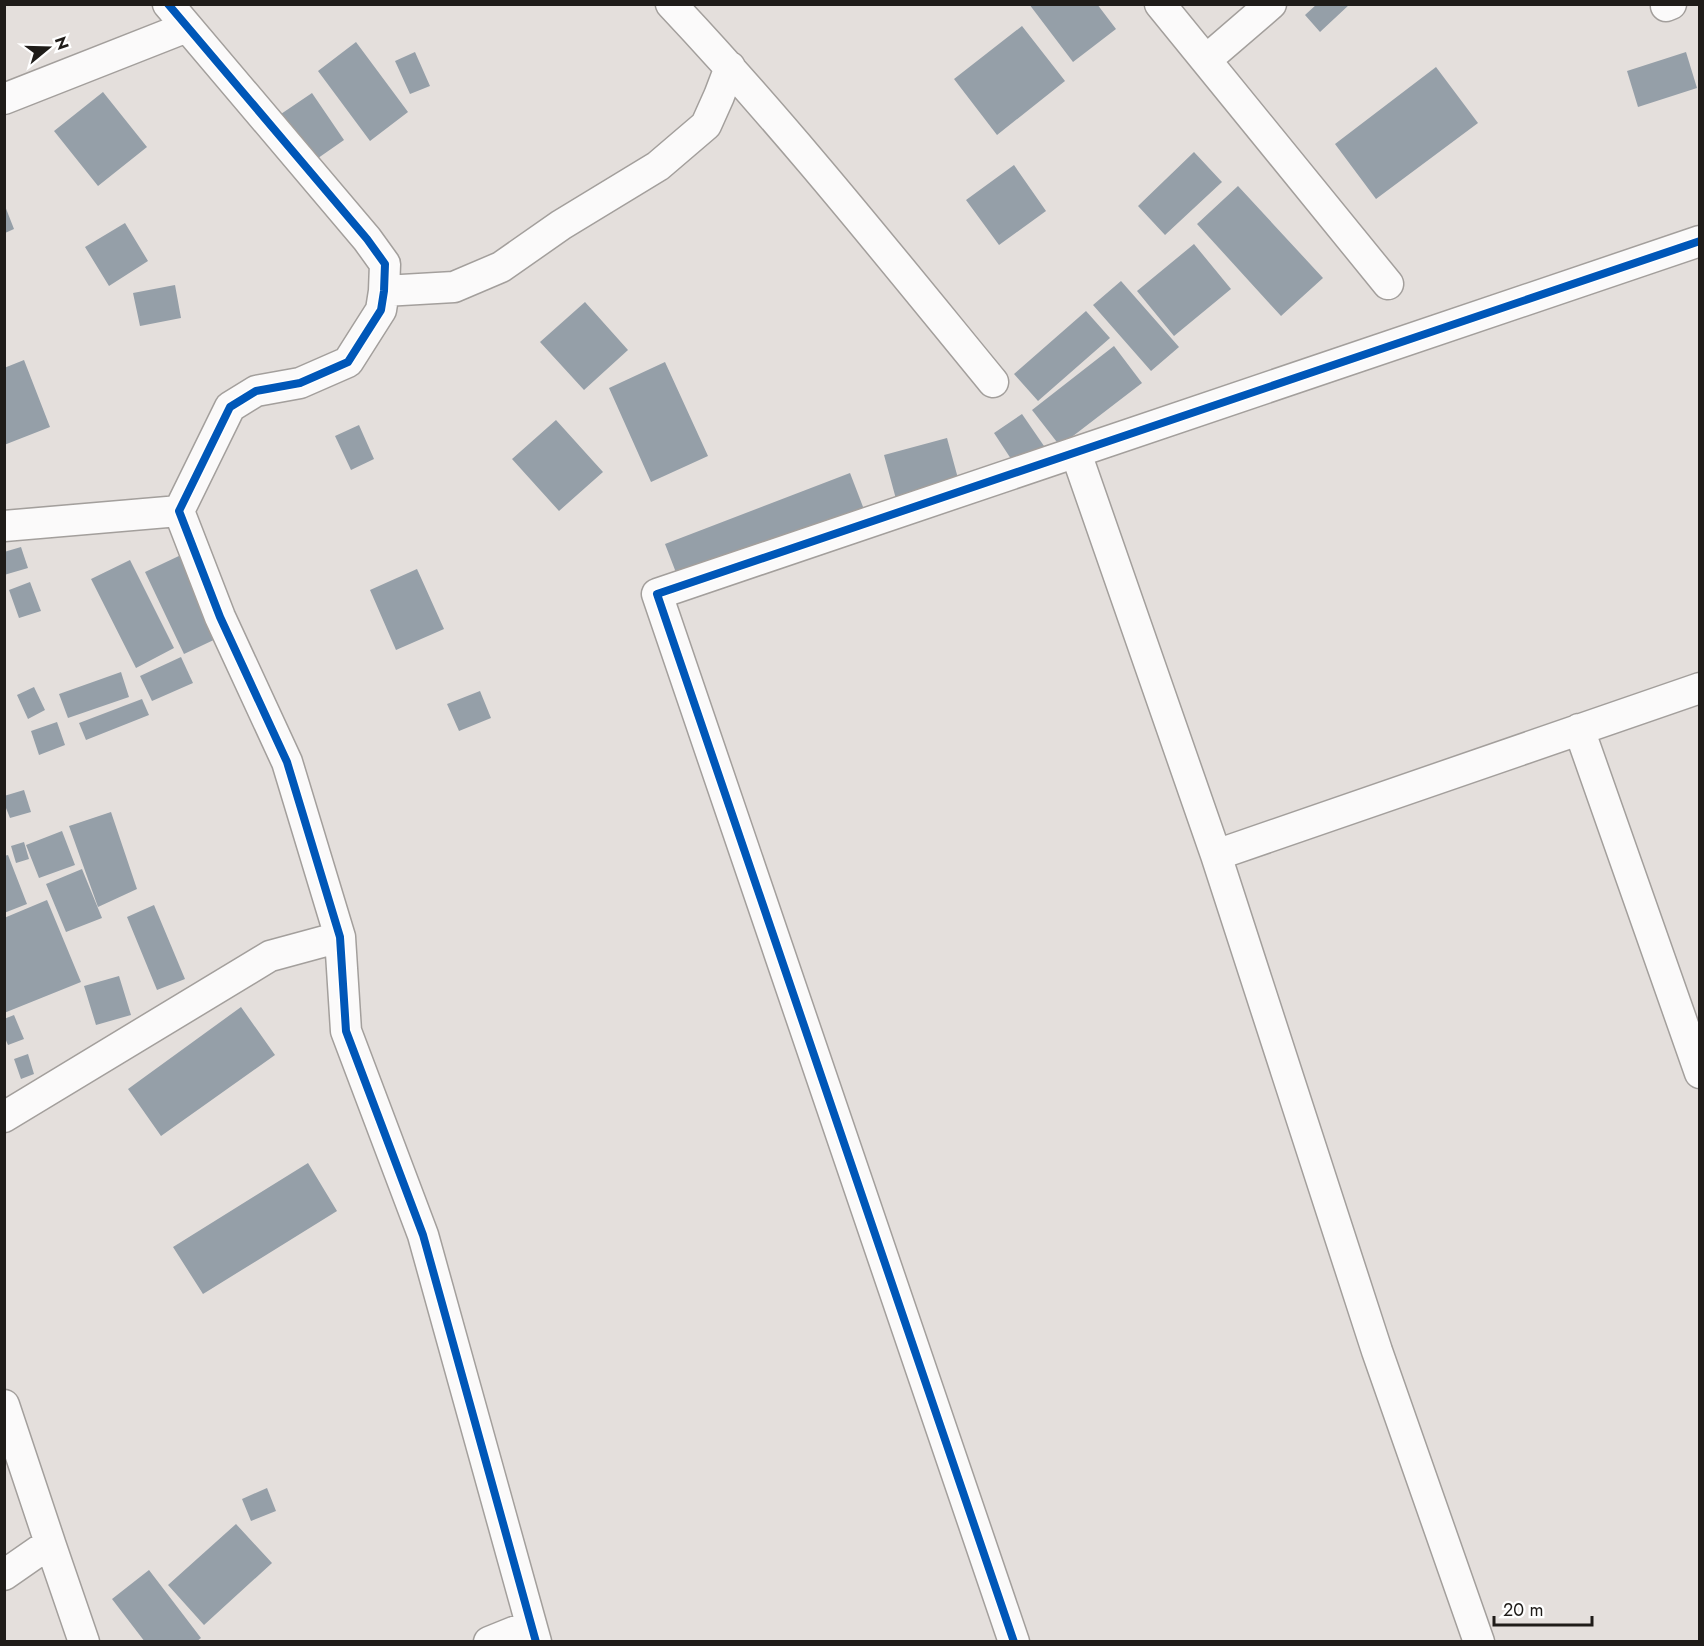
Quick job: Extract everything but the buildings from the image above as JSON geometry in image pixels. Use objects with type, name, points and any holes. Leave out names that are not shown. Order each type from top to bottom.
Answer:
[{"type":"street","points":[[671,4],[730,67],[820,172],[993,382]]},
{"type":"street","points":[[1160,4],[1388,284]]},
{"type":"street","points":[[1206,60],[1271,4]]},
{"type":"street","points":[[4,99],[178,16],[368,239],[385,264],[381,310],[348,362],[300,382],[256,391],[230,407],[179,511],[220,617],[287,762],[340,937],[346,1031],[423,1235],[533,1633],[489,1641]]},
{"type":"street","points":[[384,291],[454,287],[501,267],[561,225],[658,166],[706,125],[730,67]]},
{"type":"street","points":[[1014,1641],[657,594],[1700,241]]},
{"type":"street","points":[[1076,453],[1216,855],[1377,1351],[1479,1641]]},
{"type":"street","points":[[4,526],[179,511]]},
{"type":"street","points":[[1216,855],[1700,688]]},
{"type":"street","points":[[1579,729],[1700,1073]]},
{"type":"street","points":[[4,1117],[270,956],[340,937]]},
{"type":"street","points":[[4,1405],[84,1641]]},
{"type":"street","points":[[4,1575],[50,1543]]},
{"type":"cycle path","points":[[168,4],[367,239],[385,264],[381,310],[348,362],[300,383],[256,391],[230,407],[179,511],[220,617],[287,762],[340,937],[346,1031],[423,1235],[536,1642]]},
{"type":"cycle path","points":[[1014,1642],[657,594],[1700,241]]}]
